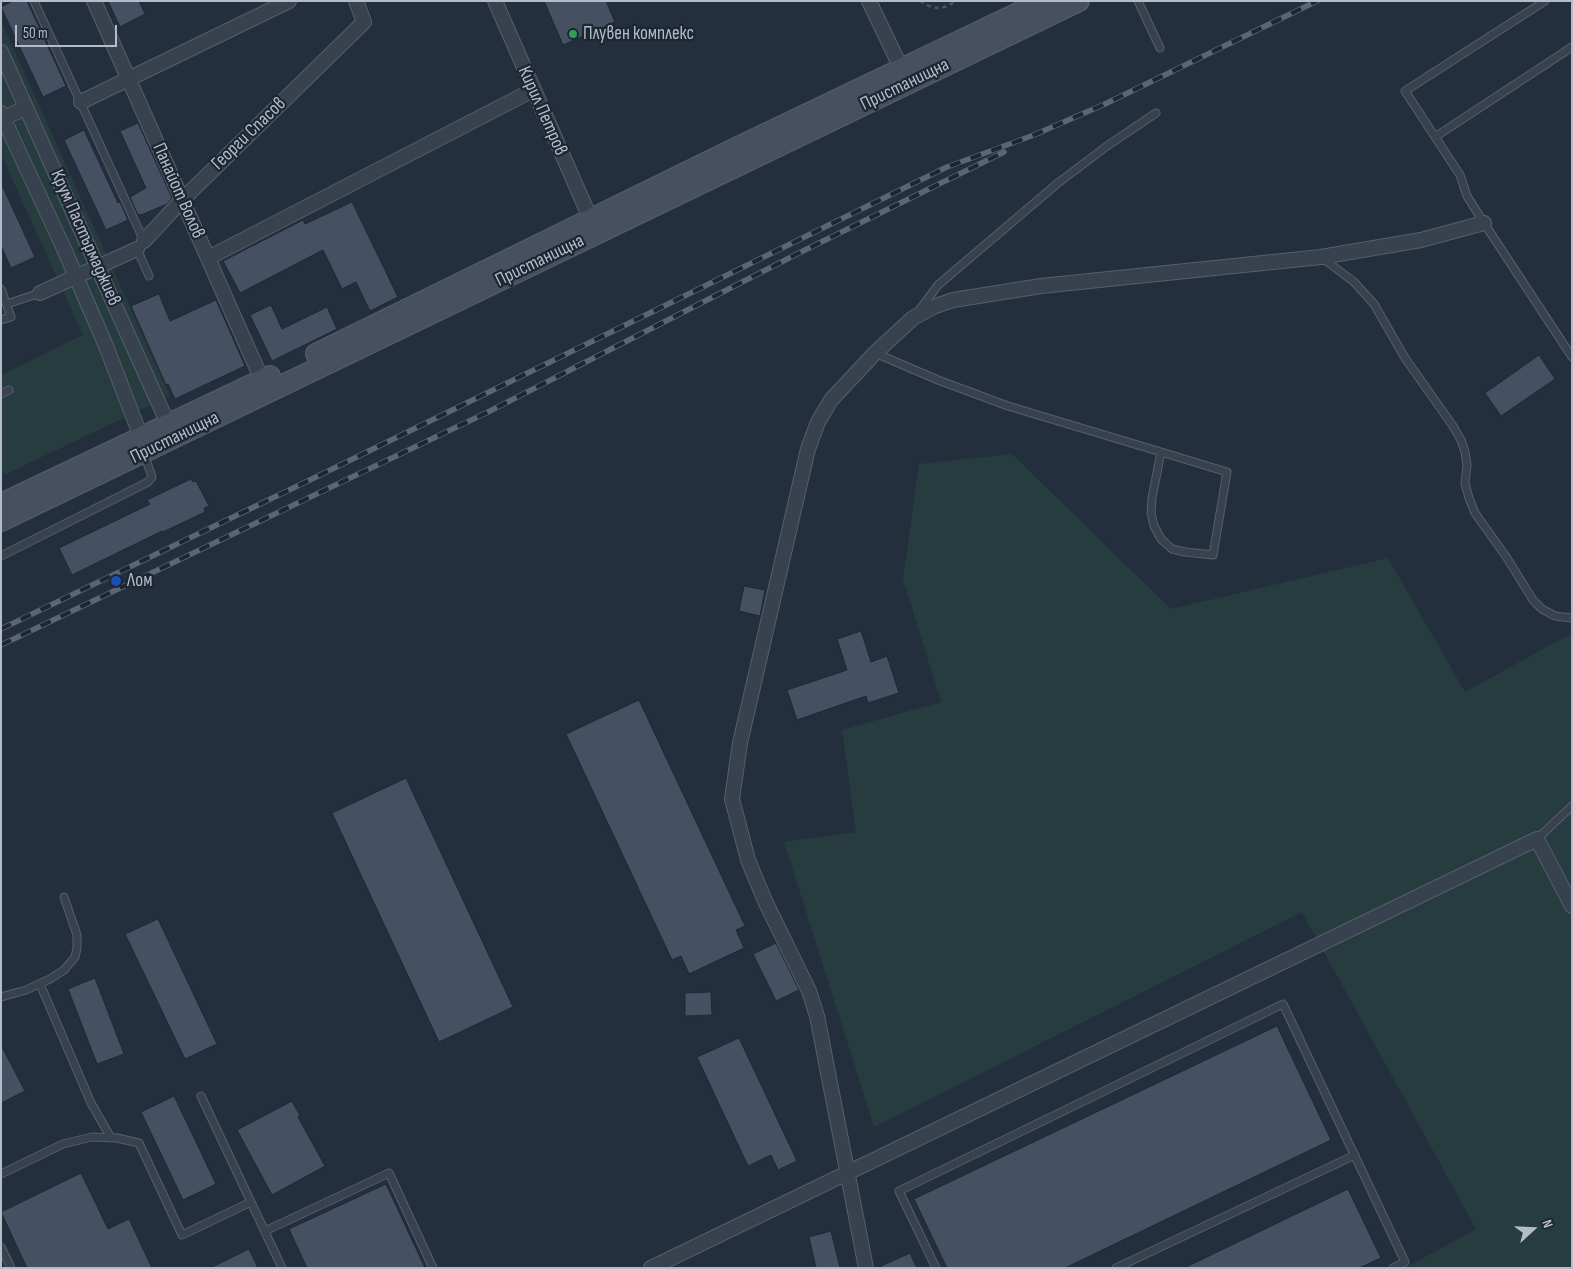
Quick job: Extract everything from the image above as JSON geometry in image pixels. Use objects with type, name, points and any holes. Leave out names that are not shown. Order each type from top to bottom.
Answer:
[{"type":"main road","name":"Пристанищна","points":[[1,521],[142,445],[168,424],[1043,1]]},
{"type":"main road","name":"Пристанищна","points":[[1,504],[142,445],[1079,1]]},
{"type":"street","name":"Панайот Волов","points":[[94,1],[262,380]]},
{"type":"street","points":[[81,102],[289,1]]},
{"type":"street","name":"Георги Спасов","points":[[140,245],[182,200],[364,22],[356,1]]},
{"type":"street","name":"Кирил Петров","points":[[495,1],[591,220]]},
{"type":"street","points":[[869,1],[902,70]]},
{"type":"street","name":"Крум Пастърмаджиев","points":[[1,52],[168,424]]},
{"type":"street","points":[[208,258],[533,90]]},
{"type":"street","points":[[2,117],[26,108]]},
{"type":"street","name":"Крум Пастърмаджиев","points":[[2,117],[106,346],[142,445]]},
{"type":"street","points":[[866,1268],[817,1016],[809,991],[748,860],[732,800],[740,743],[808,450],[818,422],[831,400],[875,353],[913,318],[933,307],[953,300],[1041,286],[1321,257],[1421,240],[1484,223]]},
{"type":"street","points":[[40,292],[98,267],[140,245]]},
{"type":"street","points":[[651,1268],[1537,839],[1572,906]]},
{"type":"lane","points":[[34,1],[81,102],[140,245],[149,276]]},
{"type":"lane","points":[[1138,1],[1160,48]]},
{"type":"lane","points":[[1545,1],[1405,91],[1460,175],[1467,196],[1484,223],[1572,356]]},
{"type":"lane","points":[[1435,137],[1572,47]]},
{"type":"lane","points":[[913,318],[938,285],[1000,232],[1058,183],[1156,112]]},
{"type":"lane","points":[[1321,257],[1354,282],[1374,304],[1405,358],[1453,426],[1465,452],[1467,465],[1465,483],[1468,498],[1475,513],[1507,558],[1533,600],[1542,610],[1555,616],[1572,618]]},
{"type":"lane","points":[[1,289],[11,317],[1,320]]},
{"type":"lane","points":[[7,304],[40,292]]},
{"type":"lane","points":[[875,353],[938,380],[1008,406],[1161,452],[1227,472],[1213,556],[1172,549],[1161,540],[1154,526],[1151,513],[1152,498],[1161,452]]},
{"type":"lane","points":[[1,394],[9,390]]},
{"type":"lane","points":[[1,556],[148,482],[152,476],[142,445]]},
{"type":"lane","points":[[1537,839],[1572,806]]},
{"type":"lane","points":[[1,998],[50,980],[64,970],[75,957],[77,936],[64,897]]},
{"type":"lane","points":[[40,984],[91,1103],[111,1138]]},
{"type":"lane","points":[[936,1268],[899,1190],[1283,1004],[1405,1262],[1393,1268]]},
{"type":"lane","points":[[201,1096],[282,1268]]},
{"type":"lane","points":[[1,1174],[63,1144],[92,1137],[117,1138],[139,1143],[182,1235],[251,1202]]},
{"type":"lane","points":[[1116,1268],[1355,1155]]},
{"type":"lane","points":[[264,1231],[389,1173],[433,1268]]},
{"type":"lane","points":[[1,1246],[11,1268]]},
{"type":"path","points":[[920,1],[937,8],[945,7],[957,1]]},
{"type":"green space","points":[[1,21],[170,396],[4,475],[1,467],[1,375],[83,335],[1,154]]},
{"type":"green space","points":[[1012,454],[1171,609],[1388,558],[1465,692],[1572,633],[1572,1268],[1405,1268],[1476,1229],[1302,912],[874,1127],[784,842],[856,832],[842,730],[941,702],[903,579],[919,464]]},
{"type":"building","points":[[13,1],[27,1],[66,86],[43,97],[1,7]]},
{"type":"building","points":[[108,1],[139,1],[145,14],[120,27]]},
{"type":"building","name":"Плувен комплекс","points":[[544,1],[606,1],[615,22],[563,45]]},
{"type":"building","points":[[138,123],[172,198],[167,204],[141,215],[138,215],[130,197],[146,188],[120,131]]},
{"type":"building","points":[[84,130],[118,203],[120,202],[128,220],[106,230],[64,140]]},
{"type":"building","points":[[1,183],[35,257],[11,268],[1,246]]},
{"type":"building","points":[[352,202],[398,297],[370,311],[356,282],[342,289],[323,250],[240,293],[223,261],[303,220],[305,224]]},
{"type":"building","points":[[159,294],[170,321],[216,300],[245,366],[175,399],[168,384],[166,385],[131,306]]},
{"type":"building","points":[[271,305],[282,329],[327,307],[337,329],[272,361],[250,315]]},
{"type":"building","points":[[1539,355],[1555,379],[1501,416],[1485,393]]},
{"type":"building","points":[[191,479],[193,482],[196,481],[209,506],[204,508],[205,512],[72,575],[59,548],[150,504],[147,500]]},
{"type":"building","points":[[744,586],[765,590],[760,616],[739,611]]},
{"type":"building","points":[[861,631],[871,662],[887,656],[899,693],[868,703],[866,696],[797,720],[787,690],[847,670],[837,639]]},
{"type":"building","points":[[639,700],[745,926],[736,930],[744,948],[689,974],[681,956],[672,960],[566,734]]},
{"type":"building","points":[[406,778],[513,1007],[439,1042],[332,813]]},
{"type":"building","points":[[158,919],[217,1044],[185,1059],[125,934]]},
{"type":"building","points":[[776,943],[799,990],[776,1001],[753,954]]},
{"type":"building","points":[[95,978],[124,1054],[97,1064],[68,989]]},
{"type":"building","points":[[711,992],[712,1015],[685,1016],[685,993]]},
{"type":"building","points":[[1277,1026],[1331,1140],[1065,1268],[947,1268],[914,1199]]},
{"type":"building","points":[[739,1038],[797,1161],[778,1170],[771,1155],[748,1166],[697,1057]]},
{"type":"building","points":[[1,1045],[25,1091],[1,1103]]},
{"type":"building","points":[[174,1096],[216,1184],[183,1200],[141,1112]]},
{"type":"building","points":[[292,1101],[300,1116],[298,1117],[325,1166],[272,1195],[237,1130]]},
{"type":"building","points":[[81,1173],[108,1229],[129,1219],[152,1268],[27,1268],[1,1212]]},
{"type":"building","points":[[386,1184],[425,1268],[307,1268],[289,1229]]},
{"type":"building","points":[[1348,1189],[1381,1258],[1359,1268],[1184,1268]]},
{"type":"building","points":[[831,1231],[840,1268],[816,1268],[809,1237]]},
{"type":"building","points":[[249,1249],[258,1268],[210,1268]]},
{"type":"building","points":[[910,1253],[917,1268],[877,1268]]},
{"type":"railway","points":[[1,629],[316,477],[947,167],[1034,135],[1105,104],[1317,1]]},
{"type":"railway","points":[[1,645],[488,412],[797,254],[1004,152]]},
{"type":"place","name":"Плувен комплекс","points":[[573,34]]},
{"type":"place","name":"Лом","points":[[116,581]]}]
